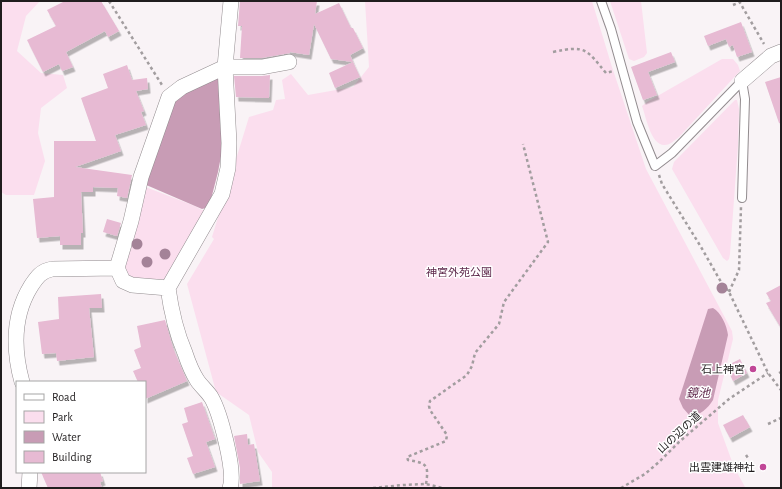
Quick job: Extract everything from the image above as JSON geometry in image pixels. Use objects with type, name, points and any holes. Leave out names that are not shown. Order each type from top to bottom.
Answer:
[{"type":"street","points":[[230,488],[232,475],[217,411],[211,397],[197,380],[184,352],[170,303],[168,288],[222,194],[228,168],[229,143],[225,67],[232,1]]},
{"type":"street","points":[[742,81],[776,54]]},
{"type":"street","points":[[168,288],[132,285],[123,281],[117,268],[131,221],[141,177],[168,97],[182,87],[225,67],[262,67],[289,62]]},
{"type":"street","points":[[22,381],[18,368],[16,350],[17,323],[21,308],[29,290],[38,276],[45,270],[52,269],[117,268]]},
{"type":"street","points":[[29,488],[30,473]]},
{"type":"lane","points":[[601,1],[611,29],[637,122],[655,166],[672,153],[742,81]]},
{"type":"lane","points":[[742,81],[745,100],[742,198]]},
{"type":"path","points":[[109,1],[161,82],[168,97]]},
{"type":"path","points":[[733,5],[740,1],[776,54]]},
{"type":"path","points":[[553,52],[569,49],[580,49],[590,53],[606,73],[612,71],[624,76]]},
{"type":"path","points":[[426,484],[428,472],[425,464],[408,460],[406,457],[446,441],[447,435],[430,410],[430,401],[467,375],[472,366],[475,353],[499,324],[504,302],[548,242],[523,144]]},
{"type":"path","points":[[655,166],[662,184],[702,247],[721,282],[729,292],[768,373],[781,390]]},
{"type":"path","points":[[729,292],[739,270],[742,198]]},
{"type":"path","name":"山の辺の道","points":[[621,488],[645,474],[729,398],[768,373]]},
{"type":"path","points":[[768,424],[781,418]]},
{"type":"path","points":[[373,488],[403,484],[426,484],[443,488]]},
{"type":"green space","points":[[1,1],[40,1],[26,16],[17,51],[41,73],[63,75],[67,88],[41,108],[38,133],[45,161],[34,195],[6,195],[1,192]]},
{"type":"green space","name":"神宮外苑公園","points":[[365,1],[592,1],[646,169],[732,331],[733,339],[718,400],[718,423],[734,467],[747,488],[272,488],[272,472],[258,452],[249,415],[216,392],[187,284],[214,239],[212,237],[249,117],[273,110],[276,100],[285,99],[282,80],[291,74],[308,95],[353,87],[369,67]]},
{"type":"green space","points":[[610,1],[641,1],[647,53],[644,57],[634,61],[629,59]]},
{"type":"green space","points":[[722,59],[733,59],[738,65],[740,71],[679,137],[665,145],[656,141],[650,130],[642,106]]},
{"type":"green space","points":[[735,100],[737,100],[739,109],[738,145],[730,254],[727,261],[723,258],[672,169],[674,162]]},
{"type":"green space","points":[[143,186],[202,210],[207,210],[168,279],[130,281],[124,272]]},
{"type":"water","points":[[218,75],[222,151],[209,207],[202,209],[144,184],[171,107],[184,91]]},
{"type":"water","name":"鏡池","points":[[713,308],[719,313],[723,320],[728,335],[713,400],[703,411],[697,415],[690,416],[683,408],[679,399],[708,309]]},
{"type":"building","points":[[65,1],[101,1],[119,31],[108,37],[105,31],[66,52],[73,67],[62,71],[59,64],[43,72],[27,40],[56,26],[47,10]]},
{"type":"building","points":[[240,1],[317,1],[315,14],[339,3],[363,48],[350,55],[353,62],[331,59],[314,24],[309,55],[290,52],[261,58],[240,58],[242,26],[238,26]]},
{"type":"building","points":[[741,22],[752,52],[737,57],[733,45],[729,47],[726,39],[708,46],[704,36]]},
{"type":"building","points":[[671,52],[675,62],[648,72],[657,95],[643,100],[631,67]]},
{"type":"building","points":[[353,62],[360,77],[335,88],[329,73]]},
{"type":"building","points":[[127,65],[132,80],[147,78],[148,89],[136,91],[144,111],[141,112],[146,125],[115,135],[121,151],[75,167],[132,175],[127,198],[117,196],[118,188],[93,187],[93,192],[81,192],[83,233],[81,233],[81,245],[60,245],[60,236],[37,238],[33,199],[54,197],[54,141],[96,141],[81,98],[108,88],[103,74]]},
{"type":"building","points":[[270,75],[269,98],[236,97],[234,76]]},
{"type":"building","points":[[781,77],[781,123],[779,123],[765,82]]},
{"type":"building","points":[[107,219],[121,223],[117,236],[103,232]]},
{"type":"building","points":[[781,285],[781,328],[766,303],[771,301],[766,293]]},
{"type":"building","points":[[101,294],[102,308],[89,308],[94,357],[57,361],[56,353],[42,354],[38,322],[59,319],[58,297]]},
{"type":"building","points":[[165,320],[173,348],[187,381],[146,399],[146,381],[138,381],[133,371],[141,368],[134,350],[141,347],[137,326]]},
{"type":"building","points":[[740,359],[747,373],[733,381],[726,366]]},
{"type":"building","points":[[202,402],[215,439],[206,442],[215,467],[193,474],[187,458],[193,456],[182,424],[188,422],[184,408]]},
{"type":"building","points":[[743,415],[750,427],[730,438],[723,425]]},
{"type":"building","points":[[247,434],[248,445],[254,444],[260,481],[240,484],[240,468],[234,436]]},
{"type":"building","points":[[41,473],[100,473],[103,481],[100,482],[102,488],[48,488]]},
{"type":"place","name":"石上神宮","points":[[753,369]]},
{"type":"place","name":"出雲建雄神社","points":[[763,467]]}]
